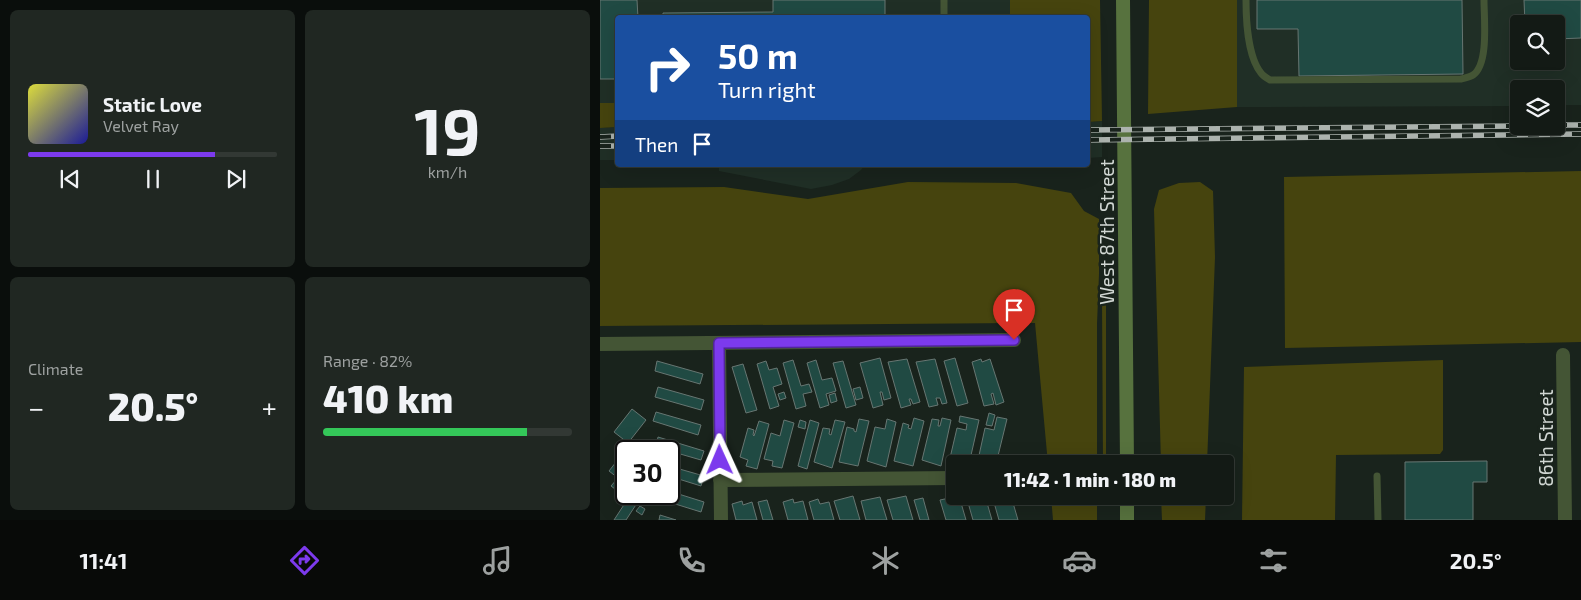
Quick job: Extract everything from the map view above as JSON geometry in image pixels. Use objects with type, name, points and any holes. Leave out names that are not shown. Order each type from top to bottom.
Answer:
[{"type":"main road","name":"West 87th Street","points":[[1123,0],[1127,455]]},
{"type":"main road","points":[[1127,505],[1127,520]]},
{"type":"street","points":[[600,344],[1014,340]]},
{"type":"street","points":[[719,343],[720,520]]},
{"type":"street","name":"86th Street","points":[[1564,355],[1565,520]]},
{"type":"street","points":[[720,480],[946,478]]},
{"type":"lane","points":[[944,0],[944,15]]},
{"type":"lane","points":[[1246,0],[1246,14],[1252,54],[1262,74],[1270,80],[1461,79],[1472,76],[1479,68],[1484,54],[1484,0]]},
{"type":"lane","points":[[1377,476],[1378,520]]},
{"type":"shaded area","points":[[600,0],[1010,0],[1010,15],[615,15],[615,103],[600,103]]},
{"type":"shaded area","points":[[1010,0],[1100,0],[1102,121],[1090,122],[1090,15],[1010,15]]},
{"type":"shaded area","points":[[1149,0],[1237,0],[1237,107],[1148,114]]},
{"type":"shaded area","points":[[1237,0],[1581,0],[1581,105],[1565,105],[1565,80],[1510,80],[1510,106],[1237,107]]},
{"type":"shaded area","points":[[600,103],[615,103],[615,127],[600,128]]},
{"type":"shaded area","points":[[1102,121],[1102,157],[1090,158],[1090,122]]},
{"type":"shaded area","points":[[615,127],[615,160],[600,160],[600,128]]},
{"type":"shaded area","points":[[719,167],[863,167],[849,179],[811,189],[719,171]]},
{"type":"shaded area","points":[[1581,171],[1581,342],[1285,348],[1284,177]]},
{"type":"shaded area","points":[[908,182],[1016,183],[1071,193],[1084,211],[1099,219],[1097,455],[1047,455],[1035,323],[600,326],[600,188],[724,187],[808,199]]},
{"type":"shaded area","points":[[1200,182],[1213,191],[1215,257],[1207,455],[1161,455],[1154,209],[1159,190],[1179,183]]},
{"type":"shaded area","points":[[1106,300],[1106,455],[1103,455],[1102,301]]},
{"type":"shaded area","points":[[1443,360],[1443,450],[1440,454],[1336,455],[1335,520],[1242,520],[1244,367]]},
{"type":"shaded area","points":[[1052,505],[1097,505],[1097,520],[1053,520]]},
{"type":"shaded area","points":[[1161,505],[1206,505],[1205,520],[1162,520]]},
{"type":"building","points":[[600,0],[637,0],[638,15],[615,15],[615,79],[600,79]]},
{"type":"building","points":[[773,0],[885,0],[885,15],[663,15],[663,13],[773,12]]},
{"type":"building","points":[[1257,0],[1462,0],[1463,74],[1299,76],[1298,29],[1257,29]]},
{"type":"building","points":[[1524,0],[1581,0],[1581,38],[1565,39],[1565,15],[1525,15]]},
{"type":"building","points":[[880,358],[891,398],[884,400],[882,392],[880,392],[883,405],[873,408],[860,363]]},
{"type":"building","points":[[955,358],[968,403],[957,406],[944,361]]},
{"type":"building","points":[[907,359],[920,402],[913,404],[911,399],[909,399],[911,405],[901,408],[888,362]]},
{"type":"building","points":[[935,359],[947,403],[942,404],[940,398],[936,398],[938,405],[929,407],[916,362]]},
{"type":"building","points":[[981,359],[982,362],[990,359],[1004,402],[996,405],[993,393],[991,394],[994,404],[984,406],[972,362]]},
{"type":"building","points":[[793,360],[801,386],[809,384],[812,392],[803,394],[806,406],[796,409],[783,363]]},
{"type":"building","points":[[816,360],[822,380],[832,378],[836,391],[826,394],[829,405],[820,408],[807,363]]},
{"type":"building","points":[[657,361],[703,374],[700,384],[655,371]]},
{"type":"building","points":[[766,361],[769,370],[777,368],[782,384],[773,387],[779,406],[770,409],[757,364]]},
{"type":"building","points":[[843,361],[856,405],[846,408],[833,363]]},
{"type":"building","points":[[743,364],[757,410],[746,413],[732,367]]},
{"type":"building","points":[[658,387],[704,400],[701,410],[655,397]]},
{"type":"building","points":[[860,387],[863,398],[856,400],[853,389]]},
{"type":"building","points":[[784,392],[786,398],[780,400],[778,394]]},
{"type":"building","points":[[835,393],[837,401],[831,403],[829,395]]},
{"type":"building","points":[[632,409],[646,420],[630,440],[624,440],[614,432]]},
{"type":"building","points":[[656,412],[701,425],[698,435],[653,421]]},
{"type":"building","points":[[989,413],[995,415],[992,426],[986,425]]},
{"type":"building","points":[[960,416],[979,420],[971,455],[951,455],[957,428],[966,430],[967,424],[959,422]]},
{"type":"building","points":[[997,417],[1007,419],[998,455],[979,455],[985,428],[994,430]]},
{"type":"building","points":[[914,418],[924,421],[913,466],[894,461],[903,423],[909,425],[908,428],[911,429]]},
{"type":"building","points":[[942,418],[951,420],[941,466],[922,460],[932,419],[939,420],[938,426],[940,426]]},
{"type":"building","points":[[859,419],[869,421],[858,466],[839,462],[847,427],[854,429],[856,432]]},
{"type":"building","points":[[887,419],[896,422],[886,467],[867,461],[875,427],[885,429]]},
{"type":"building","points":[[784,420],[794,423],[782,468],[772,466],[773,461],[764,459],[771,433],[780,436]]},
{"type":"building","points":[[800,420],[806,422],[805,429],[798,427]]},
{"type":"building","points":[[810,420],[819,423],[807,469],[798,466]]},
{"type":"building","points":[[835,420],[845,422],[832,468],[814,462],[823,428],[830,429],[829,434],[831,435]]},
{"type":"building","points":[[759,421],[769,424],[757,469],[746,466],[748,460],[740,457],[748,428],[754,430],[754,436]]},
{"type":"building","points":[[658,437],[668,440],[657,440]]},
{"type":"building","points":[[680,444],[704,451],[701,460],[680,454]]},
{"type":"building","points":[[1487,461],[1487,482],[1473,482],[1473,520],[1405,520],[1405,462]]},
{"type":"building","points":[[615,463],[615,476],[609,471]]},
{"type":"building","points":[[680,469],[704,476],[701,486],[680,479]]},
{"type":"building","points":[[680,494],[704,502],[701,512],[678,505]]},
{"type":"building","points":[[853,496],[860,520],[840,520],[834,501]]},
{"type":"building","points":[[906,496],[913,520],[893,520],[887,500]]},
{"type":"building","points":[[880,497],[887,520],[866,520],[861,501]]},
{"type":"building","points":[[923,498],[929,520],[920,520],[914,500]]},
{"type":"building","points":[[793,499],[794,503],[803,501],[808,520],[788,520],[783,502]]},
{"type":"building","points":[[818,499],[820,504],[829,502],[834,520],[814,520],[809,502]]},
{"type":"building","points":[[946,499],[946,505],[962,505],[966,520],[946,520],[940,500]]},
{"type":"building","points":[[767,500],[773,520],[763,520],[758,502]]},
{"type":"building","points":[[742,501],[743,505],[752,502],[757,520],[736,520],[732,504]]},
{"type":"building","points":[[624,505],[636,505],[626,520],[614,520]]},
{"type":"building","points":[[969,505],[988,505],[992,520],[973,520]]},
{"type":"building","points":[[995,505],[1014,505],[1018,520],[999,520]]},
{"type":"building","points":[[640,506],[645,509],[642,515],[636,511]]},
{"type":"building","points":[[660,515],[676,520],[659,520]]},
{"type":"railway","points":[[1565,125],[1581,125]]},
{"type":"railway","points":[[1090,130],[1510,126]]},
{"type":"railway","points":[[1090,140],[1581,134]]},
{"type":"railway","points":[[600,137],[615,136]]},
{"type":"railway","points":[[600,146],[615,146]]},
{"type":"route","points":[[720,460],[719,343],[1014,340]]}]
